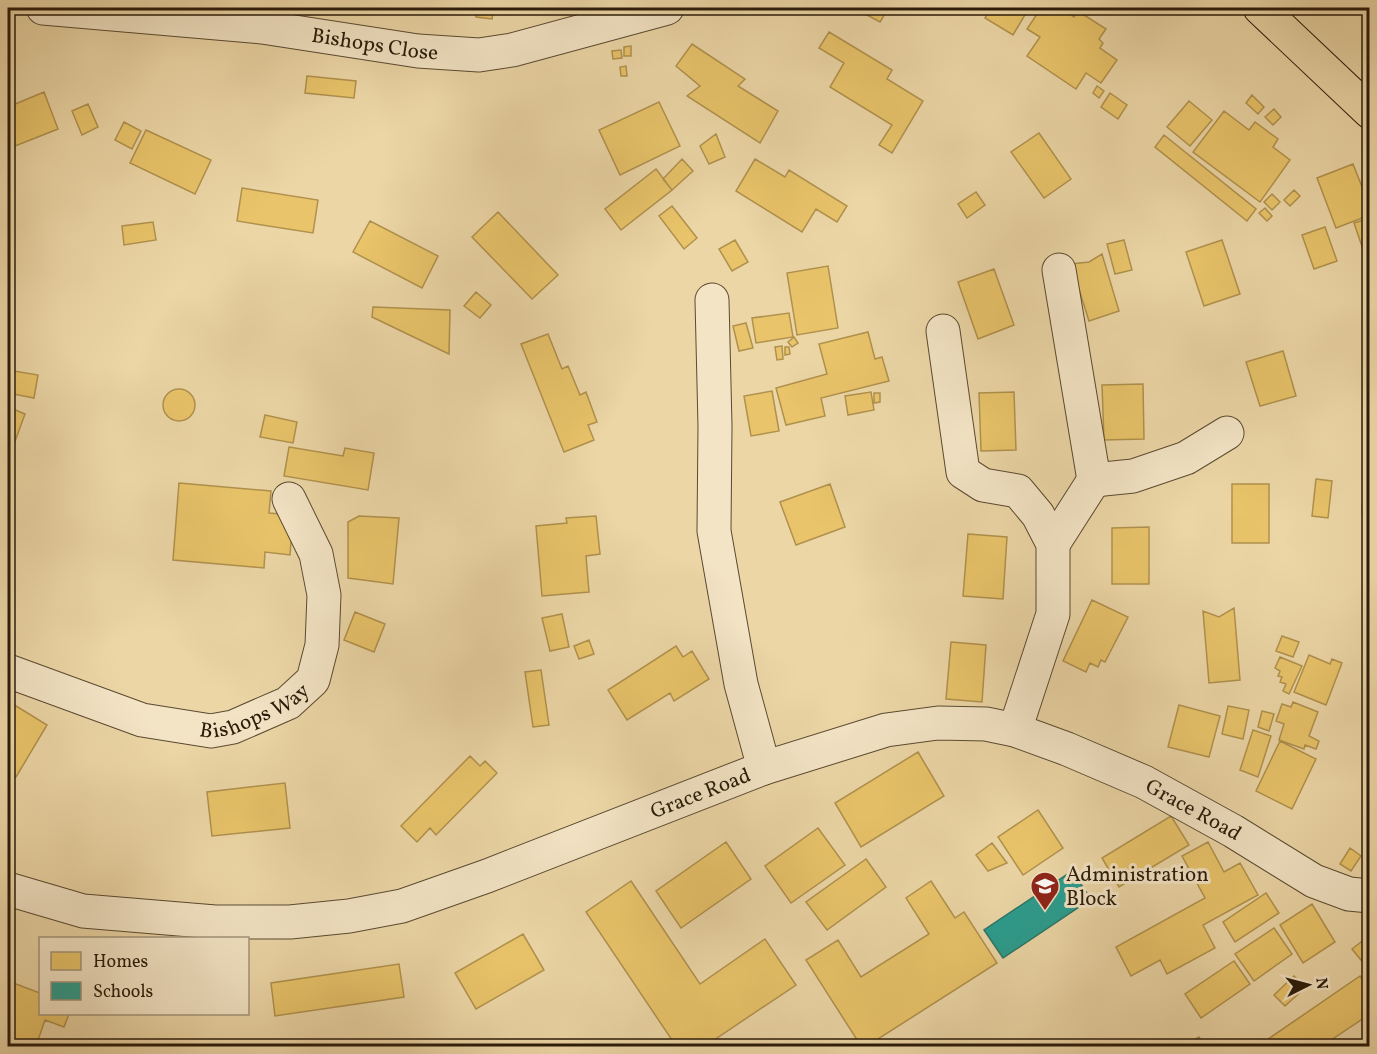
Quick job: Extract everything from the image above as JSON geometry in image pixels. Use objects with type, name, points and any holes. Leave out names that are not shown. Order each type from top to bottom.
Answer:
[{"type":"main road","points":[[1260,8],[1370,112]]},
{"type":"street","name":"Bishops Close","points":[[43,8],[262,27],[418,51],[479,56],[512,50],[667,8]]},
{"type":"street","points":[[1053,544],[1094,480],[1059,270]]},
{"type":"street","points":[[712,300],[715,426],[714,531],[741,684],[764,768]]},
{"type":"street","points":[[943,331],[963,472],[983,485],[1018,491],[1038,514],[1053,544],[1053,614],[1014,730]]},
{"type":"street","points":[[1094,480],[1133,476],[1186,458],[1227,433]]},
{"type":"street","name":"Bishops Way","points":[[8,671],[142,720],[211,730],[233,727],[288,703],[313,680],[322,645],[324,595],[316,554],[289,500]]},
{"type":"street","name":"Grace Road","points":[[8,889],[83,911],[215,922],[290,922],[349,916],[402,906],[764,768],[886,730],[938,723],[986,724],[1014,730],[1067,749],[1144,782],[1233,831],[1314,881],[1350,894],[1370,896]]},
{"type":"building: Homes","points":[[477,8],[494,8],[492,19],[476,17]]},
{"type":"building: Homes","points":[[500,8],[527,8],[527,14],[499,10]]},
{"type":"building: Homes","points":[[533,8],[549,8],[549,12],[534,14]]},
{"type":"building: Homes","points":[[854,8],[885,8],[888,9],[880,22]]},
{"type":"building: Homes","points":[[991,8],[1029,8],[1013,35],[985,18]]},
{"type":"building: Homes","points":[[1041,8],[1060,8],[1074,17],[1078,11],[1106,29],[1099,39],[1103,43],[1100,48],[1117,60],[1101,83],[1086,73],[1076,89],[1027,56],[1040,37],[1027,29]]},
{"type":"building: Homes","points":[[829,32],[892,70],[887,79],[923,101],[892,153],[879,145],[892,125],[830,87],[844,63],[819,48]]},
{"type":"building: Homes","points":[[692,44],[745,79],[738,86],[778,111],[760,143],[687,96],[700,86],[676,66]]},
{"type":"building: Homes","points":[[631,46],[631,56],[624,56],[624,47]]},
{"type":"building: Homes","points":[[621,50],[622,58],[613,59],[612,51]]},
{"type":"building: Homes","points":[[626,66],[627,76],[621,76],[620,67]]},
{"type":"building: Homes","points":[[307,76],[356,81],[354,98],[305,93]]},
{"type":"building: Homes","points":[[1097,86],[1104,91],[1099,98],[1093,93]]},
{"type":"building: Homes","points":[[44,92],[58,129],[10,148],[8,107]]},
{"type":"building: Homes","points":[[1110,93],[1127,105],[1118,119],[1101,107]]},
{"type":"building: Homes","points":[[1252,95],[1264,107],[1258,114],[1246,103]]},
{"type":"building: Homes","points":[[1189,101],[1212,120],[1190,146],[1167,127]]},
{"type":"building: Homes","points":[[659,102],[680,146],[620,175],[599,130]]},
{"type":"building: Homes","points":[[88,104],[98,127],[82,135],[72,111]]},
{"type":"building: Homes","points":[[1274,109],[1281,117],[1273,125],[1265,117]]},
{"type":"building: Homes","points":[[1224,111],[1249,130],[1255,122],[1278,139],[1273,147],[1290,160],[1260,202],[1193,152]]},
{"type":"building: Homes","points":[[124,122],[141,131],[132,149],[115,140]]},
{"type":"building: Homes","points":[[146,130],[211,160],[195,194],[130,163]]},
{"type":"building: Homes","points":[[1039,133],[1071,179],[1044,198],[1011,152]]},
{"type":"building: Homes","points":[[716,134],[725,157],[709,164],[700,146]]},
{"type":"building: Homes","points":[[1164,135],[1256,209],[1247,221],[1155,147]]},
{"type":"building: Homes","points":[[682,159],[693,171],[672,190],[663,179]]},
{"type":"building: Homes","points":[[755,159],[785,177],[789,170],[847,206],[837,222],[816,209],[802,232],[736,191]]},
{"type":"building: Homes","points":[[1353,164],[1370,207],[1370,215],[1336,228],[1317,178]]},
{"type":"building: Homes","points":[[656,169],[672,190],[621,230],[605,209]]},
{"type":"building: Homes","points":[[242,188],[318,200],[313,233],[237,221]]},
{"type":"building: Homes","points":[[1294,190],[1300,196],[1290,206],[1284,200]]},
{"type":"building: Homes","points":[[976,192],[985,205],[967,218],[958,204]]},
{"type":"building: Homes","points":[[1272,194],[1280,202],[1272,210],[1264,202]]},
{"type":"building: Homes","points":[[672,206],[697,238],[684,249],[659,216]]},
{"type":"building: Homes","points":[[1265,208],[1272,216],[1267,221],[1259,213]]},
{"type":"building: Homes","points":[[498,212],[558,275],[532,299],[472,237]]},
{"type":"building: Homes","points":[[1370,218],[1370,263],[1368,264],[1354,223]]},
{"type":"building: Homes","points":[[370,221],[438,256],[422,288],[353,252]]},
{"type":"building: Homes","points":[[153,222],[156,240],[124,245],[122,226]]},
{"type":"building: Homes","points":[[1325,227],[1337,261],[1314,269],[1302,235]]},
{"type":"building: Homes","points":[[735,240],[748,262],[732,271],[719,249]]},
{"type":"building: Homes","points":[[1124,240],[1132,270],[1115,274],[1107,244]]},
{"type":"building: Homes","points":[[1222,240],[1240,294],[1204,306],[1186,252]]},
{"type":"building: Homes","points":[[1102,254],[1119,311],[1089,321],[1071,264],[1089,262]]},
{"type":"building: Homes","points":[[828,266],[838,328],[797,335],[787,273]]},
{"type":"building: Homes","points":[[994,269],[1014,325],[978,339],[958,282]]},
{"type":"building: Homes","points":[[476,292],[491,305],[480,318],[464,306]]},
{"type":"building: Homes","points":[[373,307],[450,310],[449,354],[372,317]]},
{"type":"building: Homes","points":[[789,313],[793,337],[756,343],[752,318]]},
{"type":"building: Homes","points":[[746,323],[753,348],[739,351],[733,326]]},
{"type":"building: Homes","points":[[868,332],[875,359],[882,357],[889,381],[821,398],[825,416],[786,425],[776,388],[827,374],[819,344]]},
{"type":"building: Homes","points":[[548,334],[562,369],[568,366],[580,395],[586,392],[597,422],[588,425],[594,440],[564,452],[521,344]]},
{"type":"building: Homes","points":[[794,337],[798,343],[792,347],[788,342]]},
{"type":"building: Homes","points":[[782,346],[783,359],[777,360],[775,347]]},
{"type":"building: Homes","points":[[785,347],[789,347],[790,354],[785,355]]},
{"type":"building: Homes","points":[[1283,351],[1296,396],[1260,406],[1246,362]]},
{"type":"building: Homes","points":[[8,370],[38,375],[34,398],[8,393]]},
{"type":"building: Homes","points":[[1143,384],[1144,439],[1104,440],[1102,385]]},
{"type":"building: Homes","points":[[179,389],[190,394],[195,405],[190,416],[179,421],[168,416],[163,405],[168,394]]},
{"type":"building: Homes","points":[[772,391],[779,431],[751,436],[744,396]]},
{"type":"building: Homes","points":[[871,392],[874,410],[848,415],[845,396]]},
{"type":"building: Homes","points":[[1014,392],[1016,450],[981,451],[979,393]]},
{"type":"building: Homes","points":[[874,393],[880,393],[880,402],[874,403]]},
{"type":"building: Homes","points":[[8,407],[25,414],[14,444],[8,442]]},
{"type":"building: Homes","points":[[265,415],[297,422],[293,443],[260,437]]},
{"type":"building: Homes","points":[[289,447],[343,456],[345,448],[374,453],[368,490],[284,476]]},
{"type":"building: Homes","points":[[1367,469],[1370,469],[1370,523],[1363,524],[1362,506],[1369,505]]},
{"type":"building: Homes","points":[[1316,479],[1332,481],[1328,518],[1312,516]]},
{"type":"building: Homes","points":[[179,483],[271,491],[269,513],[293,515],[290,555],[265,552],[264,568],[173,560]]},
{"type":"building: Homes","points":[[830,484],[845,527],[796,545],[780,502]]},
{"type":"building: Homes","points":[[1232,484],[1269,484],[1269,543],[1232,543]]},
{"type":"building: Homes","points":[[359,516],[399,518],[393,584],[348,578],[348,522]]},
{"type":"building: Homes","points":[[596,516],[600,554],[586,556],[589,592],[542,596],[536,526],[567,523],[566,518]]},
{"type":"building: Homes","points":[[1149,527],[1149,584],[1112,584],[1112,528]]},
{"type":"building: Homes","points":[[968,534],[1007,537],[1003,599],[963,596]]},
{"type":"building: Homes","points":[[1092,600],[1128,617],[1105,662],[1101,660],[1098,667],[1090,663],[1086,672],[1063,661]]},
{"type":"building: Homes","points":[[1234,608],[1240,680],[1209,683],[1203,611],[1219,617]]},
{"type":"building: Homes","points":[[355,612],[385,624],[374,652],[344,640]]},
{"type":"building: Homes","points":[[562,614],[569,647],[550,651],[542,618]]},
{"type":"building: Homes","points":[[1282,636],[1299,642],[1293,657],[1276,651]]},
{"type":"building: Homes","points":[[589,640],[594,654],[579,659],[574,646]]},
{"type":"building: Homes","points":[[951,642],[986,645],[982,702],[946,699]]},
{"type":"building: Homes","points":[[676,646],[683,657],[692,651],[709,679],[674,701],[670,693],[627,720],[608,690]]},
{"type":"building: Homes","points":[[1309,655],[1330,664],[1332,659],[1342,663],[1326,705],[1294,692]]},
{"type":"building: Homes","points":[[1280,657],[1302,666],[1289,694],[1283,691],[1286,684],[1280,682],[1282,677],[1278,676],[1280,671],[1275,668]]},
{"type":"building: Homes","points":[[541,670],[549,725],[533,727],[525,672]]},
{"type":"building: Homes","points":[[8,701],[47,725],[16,777],[8,772]]},
{"type":"building: Homes","points":[[1293,702],[1318,712],[1309,736],[1319,741],[1316,749],[1305,745],[1304,749],[1279,740],[1284,724],[1276,721],[1282,704],[1291,707]]},
{"type":"building: Homes","points":[[1179,705],[1220,716],[1209,757],[1168,747]]},
{"type":"building: Homes","points":[[1228,706],[1249,710],[1243,739],[1222,734]]},
{"type":"building: Homes","points":[[1262,711],[1274,714],[1269,731],[1258,727]]},
{"type":"building: Homes","points":[[1253,730],[1271,736],[1258,777],[1240,770]]},
{"type":"building: Homes","points":[[1280,741],[1316,759],[1292,809],[1256,791]]},
{"type":"building: Homes","points":[[918,752],[944,796],[861,847],[835,803]]},
{"type":"building: Homes","points":[[470,756],[480,766],[485,761],[497,773],[436,835],[430,828],[417,842],[401,826]]},
{"type":"building: Homes","points":[[285,783],[290,828],[212,836],[207,792]]},
{"type":"building: Homes","points":[[1038,810],[1063,848],[1023,875],[998,837]]},
{"type":"building: Homes","points":[[1171,816],[1189,845],[1119,887],[1102,858]]},
{"type":"building: Homes","points":[[818,828],[845,865],[791,903],[765,866]]},
{"type":"building: Homes","points":[[726,842],[751,879],[681,928],[656,891]]},
{"type":"building: Homes","points":[[1208,842],[1224,872],[1240,863],[1258,895],[1203,925],[1215,948],[1167,974],[1160,960],[1131,976],[1116,947],[1205,898],[1182,856]]},
{"type":"building: Homes","points":[[992,843],[1007,863],[988,871],[976,855]]},
{"type":"building: Homes","points":[[1350,848],[1361,856],[1351,871],[1340,864]]},
{"type":"building: Homes","points":[[866,859],[886,887],[827,930],[806,902]]},
{"type":"building: Homes","points":[[631,881],[700,984],[765,939],[796,985],[705,1046],[676,1046],[586,912]]},
{"type":"building: Homes","points":[[931,881],[955,918],[964,912],[997,963],[867,1046],[861,1046],[806,960],[838,940],[861,977],[929,934],[906,898]]},
{"type":"building: Homes","points":[[1266,893],[1279,913],[1235,942],[1223,922]]},
{"type":"building: Homes","points":[[1312,904],[1335,942],[1303,963],[1280,925]]},
{"type":"building: Homes","points":[[1274,928],[1292,954],[1254,981],[1235,954]]},
{"type":"building: Homes","points":[[523,934],[544,970],[476,1009],[455,973]]},
{"type":"building: Homes","points":[[1370,935],[1370,971],[1352,949]]},
{"type":"building: Homes","points":[[1234,961],[1250,984],[1201,1018],[1185,994]]},
{"type":"building: Homes","points":[[399,964],[404,997],[275,1016],[271,983]]},
{"type":"building: Homes","points":[[1294,976],[1305,988],[1285,1006],[1274,995]]},
{"type":"building: Homes","points":[[1360,976],[1370,990],[1370,1014],[1322,1046],[1258,1046]]},
{"type":"building: Homes","points":[[8,981],[39,993],[39,1015],[69,1015],[64,1027],[45,1020],[36,1046],[8,1045]]},
{"type":"building: Homes","points":[[1199,1037],[1205,1046],[1183,1046]]},
{"type":"building: Schools","name":"Administration Block","points":[[1072,871],[1091,899],[1003,958],[984,930]]},
{"type":"place","name":"Administration Block","points":[[1045,912]]}]
